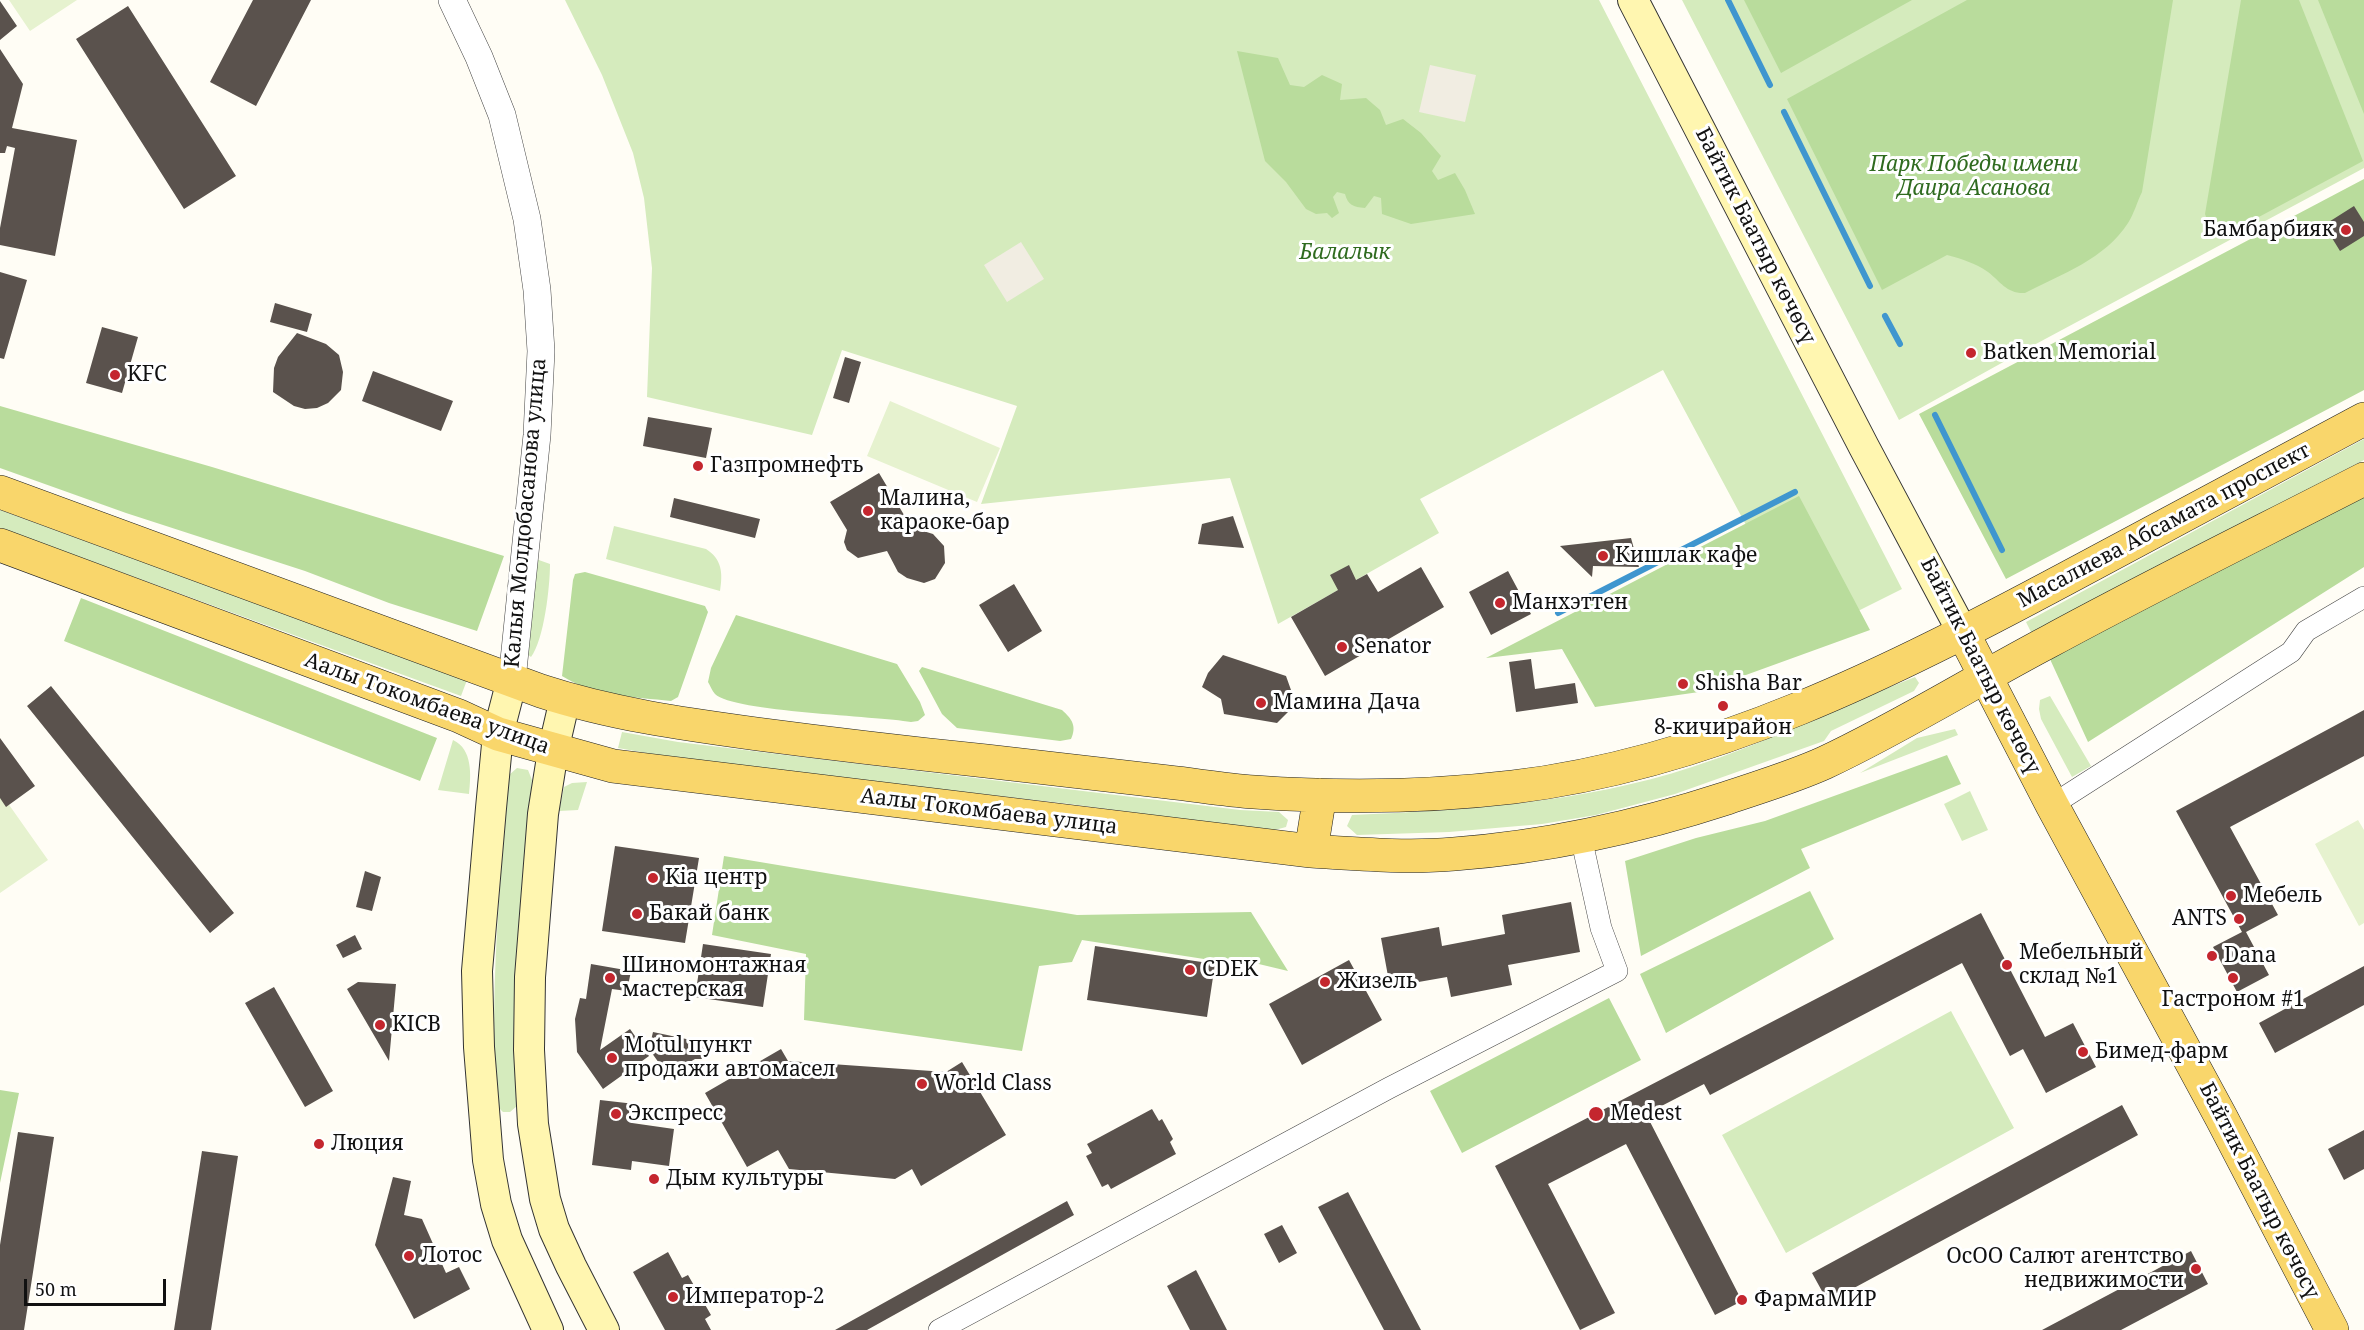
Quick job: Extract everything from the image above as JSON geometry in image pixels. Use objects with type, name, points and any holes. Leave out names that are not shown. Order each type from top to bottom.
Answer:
[{"type":"main road","name":"Байтик Баатыр көчөсү","points":[[1634,0],[1985,678],[2185,1048],[2332,1330]]},
{"type":"main road","name":"Масалиева Абсамата проспект","points":[[1963,633],[2364,419]]},
{"type":"main road","points":[[1985,678],[2058,637],[2364,479]]},
{"type":"main road","points":[[0,492],[565,699],[621,713],[674,723],[838,744],[1251,792],[1320,795],[1445,792],[1501,788],[1608,771],[1667,756],[1736,733],[1894,668],[1963,633]]},
{"type":"main road","name":"Аалы Токомбаева улица","points":[[0,545],[438,708],[498,734],[613,766],[677,776],[1311,851],[1376,855],[1452,854],[1521,847],[1581,837],[1681,813],[1761,787],[1822,763],[1985,678]]},
{"type":"main road","points":[[512,680],[498,734],[477,971],[479,1047],[490,1171],[507,1240],[548,1330]]},
{"type":"main road","points":[[565,699],[553,751],[543,814],[530,976],[533,1124],[545,1199],[554,1229],[604,1330]]},
{"type":"main road","points":[[1311,851],[1320,795]]},
{"type":"main road","points":[[486,1130],[533,1124]]},
{"type":"street","name":"Калыя Молдобасанова улица","points":[[452,0],[479,57],[502,115],[527,219],[537,290],[540,351],[537,435],[512,680]]},
{"type":"street","points":[[2052,805],[2291,652],[2306,631],[2364,597]]},
{"type":"street","points":[[939,1330],[1389,1088],[1617,971],[1601,928],[1581,837]]},
{"type":"green space","points":[[9,0],[77,0],[30,31]]},
{"type":"green space","name":"Балалык","points":[[565,0],[1599,0],[1902,589],[1806,637],[1663,370],[1420,499],[1439,533],[1278,624],[1230,478],[981,504],[1017,406],[842,350],[812,435],[647,397],[652,268],[644,198],[633,153],[602,75]]},
{"type":"green space","name":"Парк Победы имени Даира Асанова","points":[[1682,0],[2364,0],[2364,168],[1899,420]]},
{"type":"green space","points":[[1744,0],[1912,0],[1781,73]]},
{"type":"green space","points":[[1967,0],[2173,0],[2142,192],[2128,223],[2107,246],[2082,264],[2025,293],[2013,292],[1978,266],[1947,255],[1882,290],[1787,99]]},
{"type":"green space","points":[[2241,0],[2299,0],[2363,161],[2229,233],[2214,228],[2205,214]]},
{"type":"green space","points":[[2318,0],[2364,0],[2364,114]]},
{"type":"green space","points":[[1237,51],[1278,58],[1290,85],[1304,87],[1322,75],[1342,84],[1340,100],[1366,98],[1380,110],[1386,125],[1403,119],[1421,133],[1441,156],[1432,171],[1438,180],[1455,173],[1475,214],[1411,224],[1382,214],[1381,198],[1374,196],[1365,208],[1361,208],[1349,203],[1345,194],[1337,192],[1333,197],[1339,213],[1332,218],[1327,213],[1316,214],[1306,209],[1286,182],[1265,161]]},
{"type":"green space","points":[[2364,179],[2364,390],[2006,579],[1919,414]]},
{"type":"green space","points":[[890,401],[1000,448],[977,502],[867,456]]},
{"type":"green space","points":[[0,406],[212,467],[504,556],[477,631],[389,603],[305,571],[126,513],[0,468]]},
{"type":"green space","points":[[2364,439],[2364,460],[2032,634],[2026,622]]},
{"type":"green space","points":[[2364,493],[2364,567],[2088,742],[2049,657]]},
{"type":"green space","points":[[1799,496],[1870,630],[1699,692],[1595,707],[1562,649],[1486,658]]},
{"type":"green space","points":[[0,510],[467,680],[461,696],[0,528]]},
{"type":"green space","points":[[614,526],[706,549],[715,557],[720,567],[720,591],[606,559]]},
{"type":"green space","points":[[536,559],[550,564],[550,574],[543,626],[531,657],[522,650]]},
{"type":"green space","points":[[585,572],[705,606],[708,612],[678,697],[671,701],[601,692],[574,683],[562,676],[573,580],[575,574]]},
{"type":"green space","points":[[81,598],[437,738],[420,781],[64,641]]},
{"type":"green space","points":[[736,615],[897,664],[920,702],[925,715],[918,721],[911,722],[776,709],[727,700],[715,694],[708,682],[711,668]]},
{"type":"green space","points":[[922,667],[1062,710],[1072,723],[1074,730],[1071,739],[1060,741],[957,728],[942,714],[919,671]]},
{"type":"green space","points":[[1915,677],[1919,683],[1914,691],[1831,731],[1824,741],[1675,794],[1596,815],[1542,824],[1449,832],[1357,835],[1347,826],[1352,815],[1524,803],[1567,797],[1651,779],[1721,757]]},
{"type":"green space","points":[[2050,696],[2091,766],[2072,777],[2041,719],[2040,700]]},
{"type":"green space","points":[[1955,729],[1958,735],[1860,773],[1917,738]]},
{"type":"green space","points":[[622,732],[678,742],[1240,810],[1279,812],[1288,820],[1286,827],[1271,831],[1070,804],[697,762],[618,748]]},
{"type":"green space","points":[[453,740],[460,744],[467,756],[470,771],[469,794],[438,790]]},
{"type":"green space","points":[[1947,755],[1961,784],[1801,849],[1810,868],[1641,956],[1625,861],[1696,838],[1765,821]]},
{"type":"green space","points":[[517,768],[528,770],[532,780],[516,960],[517,1106],[510,1112],[503,1112],[497,1106],[495,981],[509,775]]},
{"type":"green space","points":[[587,782],[578,810],[559,811],[564,787],[572,783]]},
{"type":"green space","points":[[1970,791],[1988,830],[1962,841],[1944,804]]},
{"type":"green space","points":[[0,792],[48,860],[0,893]]},
{"type":"green space","points":[[2358,820],[2364,830],[2364,923],[2359,926],[2315,844]]},
{"type":"green space","points":[[724,856],[1077,915],[1251,912],[1288,971],[1242,960],[1204,959],[1082,940],[1072,962],[1039,966],[1022,1051],[804,1020],[806,954],[712,935]]},
{"type":"green space","points":[[1810,891],[1834,939],[1666,1033],[1640,974]]},
{"type":"green space","points":[[1609,998],[1641,1060],[1462,1153],[1430,1091]]},
{"type":"green space","points":[[1951,1011],[2014,1128],[1786,1253],[1722,1135]]},
{"type":"green space","points":[[0,1090],[19,1093],[0,1183]]},
{"type":"shaded area","points":[[1430,65],[1476,75],[1465,122],[1419,112]]},
{"type":"shaded area","points":[[1021,242],[1044,279],[1007,302],[984,265]]},
{"type":"building","points":[[253,0],[311,0],[256,106],[210,82]]},
{"type":"building","points":[[0,1],[17,26],[0,40]]},
{"type":"building","points":[[128,6],[236,176],[184,209],[76,39]]},
{"type":"building","points":[[0,49],[23,84],[12,128],[77,140],[55,256],[0,245],[0,228],[15,148],[7,146],[5,153],[0,153]]},
{"type":"building","name":"Бамбарбияк","points":[[2354,206],[2364,222],[2364,236],[2340,251],[2324,225]]},
{"type":"building","points":[[0,272],[27,280],[4,359],[0,358]]},
{"type":"building","points":[[275,303],[312,314],[307,332],[270,322]]},
{"type":"building","points":[[102,327],[138,337],[122,393],[86,383]]},
{"type":"building","points":[[297,333],[326,344],[339,355],[343,372],[341,390],[328,403],[317,408],[305,409],[294,406],[273,392],[274,368],[278,357]]},
{"type":"building","points":[[845,357],[861,362],[849,403],[833,398]]},
{"type":"building","points":[[373,371],[453,401],[441,431],[362,401]]},
{"type":"building","points":[[648,417],[712,428],[706,458],[643,446]]},
{"type":"building","points":[[879,473],[913,530],[933,534],[944,546],[945,563],[935,579],[924,583],[907,578],[898,572],[887,551],[858,558],[847,550],[844,542],[847,530],[830,502]]},
{"type":"building","points":[[674,498],[760,519],[755,538],[670,517]]},
{"type":"building","points":[[1233,516],[1244,548],[1198,544],[1202,524]]},
{"type":"building","name":"Кишлак кафе","points":[[1631,538],[1639,567],[1593,566],[1592,577],[1560,546]]},
{"type":"building","name":"Senator","points":[[1349,565],[1356,580],[1367,574],[1378,592],[1421,567],[1444,607],[1325,676],[1291,617],[1338,590],[1330,575]]},
{"type":"building","name":"Манхэттен","points":[[1508,571],[1531,614],[1491,635],[1469,592]]},
{"type":"building","points":[[1014,584],[1042,631],[1008,652],[979,605]]},
{"type":"building","points":[[1223,655],[1286,676],[1296,704],[1277,723],[1224,714],[1221,699],[1202,687],[1208,673]]},
{"type":"building","points":[[1531,659],[1535,689],[1575,683],[1578,703],[1516,712],[1509,662]]},
{"type":"building","points":[[51,686],[234,913],[210,933],[27,706]]},
{"type":"building","points":[[2364,710],[2364,756],[2230,827],[2278,915],[2246,932],[2269,975],[2237,992],[2213,947],[2242,932],[2176,811]]},
{"type":"building","points":[[0,738],[35,786],[6,807],[0,798]]},
{"type":"building","name":"Kia центр","points":[[615,846],[699,858],[685,943],[602,931]]},
{"type":"building","points":[[365,871],[381,877],[372,911],[356,907]]},
{"type":"building","points":[[1571,902],[1580,952],[1508,965],[1512,985],[1451,997],[1447,977],[1390,987],[1381,938],[1439,927],[1442,946],[1505,934],[1502,915]]},
{"type":"building","points":[[1981,913],[2045,1037],[2073,1023],[2096,1067],[2046,1093],[2023,1049],[2010,1056],[1962,963],[1710,1095],[1704,1084],[1646,1114],[1742,1301],[1715,1315],[1626,1144],[1548,1184],[1615,1313],[1580,1330],[1495,1166]]},
{"type":"building","points":[[355,935],[362,949],[343,958],[336,945]]},
{"type":"building","points":[[703,944],[771,954],[763,1007],[695,997]]},
{"type":"building","points":[[1095,946],[1215,964],[1207,1017],[1087,1000]]},
{"type":"building","points":[[1349,960],[1382,1020],[1302,1065],[1269,1004]]},
{"type":"building","points":[[591,964],[631,971],[627,991],[612,989],[600,1050],[630,1029],[649,1056],[603,1089],[577,1052],[575,1019],[580,998],[586,999]]},
{"type":"building","points":[[2364,966],[2364,1005],[2275,1053],[2259,1023]]},
{"type":"building","name":"KICB","points":[[358,982],[396,984],[389,1061],[347,989]]},
{"type":"building","points":[[274,987],[333,1091],[305,1107],[245,1003]]},
{"type":"building","points":[[653,1032],[705,1043],[702,1059],[695,1059],[683,1066],[668,1064],[664,1070],[649,1049]]},
{"type":"building","points":[[781,1049],[788,1061],[946,1072],[962,1062],[1006,1135],[921,1186],[912,1169],[895,1179],[789,1169],[778,1150],[747,1167],[705,1093]]},
{"type":"building","points":[[600,1100],[635,1104],[632,1123],[674,1129],[669,1166],[632,1161],[631,1170],[592,1165]]},
{"type":"building","points":[[2122,1105],[2138,1135],[1828,1302],[1812,1273]]},
{"type":"building","points":[[1152,1109],[1159,1121],[1162,1119],[1173,1139],[1170,1142],[1176,1154],[1111,1189],[1108,1184],[1102,1187],[1086,1156],[1092,1153],[1087,1144]]},
{"type":"building","points":[[2364,1130],[2364,1169],[2344,1180],[2328,1149]]},
{"type":"building","points":[[18,1132],[54,1137],[24,1330],[0,1330],[0,1245]]},
{"type":"building","points":[[202,1151],[238,1156],[211,1330],[174,1330]]},
{"type":"building","name":"Лотос","points":[[393,1177],[411,1181],[404,1215],[422,1219],[446,1273],[459,1267],[470,1289],[414,1319],[375,1245]]},
{"type":"building","points":[[1348,1192],[1421,1330],[1384,1330],[1318,1207]]},
{"type":"building","points":[[1067,1201],[1074,1215],[867,1330],[835,1330]]},
{"type":"building","points":[[1282,1225],[1297,1253],[1279,1263],[1264,1234]]},
{"type":"building","points":[[2191,1251],[2208,1284],[2121,1330],[2042,1330]]},
{"type":"building","name":"Император-2","points":[[668,1252],[682,1278],[688,1275],[711,1315],[705,1319],[711,1330],[665,1330],[633,1272]]},
{"type":"building","points":[[1196,1270],[1227,1330],[1190,1330],[1167,1286]]},
{"type":"waterway","points":[[1728,0],[1770,85]]},
{"type":"waterway","points":[[1784,112],[1870,286]]},
{"type":"waterway","points":[[1885,316],[1900,344]]},
{"type":"waterway","points":[[1935,415],[2002,550]]},
{"type":"waterway","points":[[1558,613],[1795,492]]},
{"type":"place","name":"Бамбарбияк","points":[[2346,230]]},
{"type":"place","name":"Batken Memorial","points":[[1971,353]]},
{"type":"place","name":"KFC","points":[[115,375]]},
{"type":"place","name":"Газпромнефть","points":[[698,466]]},
{"type":"place","name":"Малина, караоке-бар","points":[[868,511]]},
{"type":"place","name":"Кишлак кафе","points":[[1603,556]]},
{"type":"place","name":"Манхэттен","points":[[1500,603]]},
{"type":"place","name":"Senator","points":[[1342,647]]},
{"type":"place","name":"Shisha Bar","points":[[1683,684]]},
{"type":"place","name":"Мамина Дача","points":[[1261,703]]},
{"type":"place","name":"8-кичирайон","points":[[1723,706]]},
{"type":"place","name":"Kia центр","points":[[653,878]]},
{"type":"place","name":"Мебель","points":[[2231,896]]},
{"type":"place","name":"Бакай банк","points":[[637,914]]},
{"type":"place","name":"ANTS","points":[[2239,919]]},
{"type":"place","name":"Dana","points":[[2212,956]]},
{"type":"place","name":"Мебельный склад №1","points":[[2007,965]]},
{"type":"place","name":"CDEK","points":[[1190,970]]},
{"type":"place","name":"Шиномонтажная мастерская","points":[[610,978]]},
{"type":"place","name":"Гастроном #1","points":[[2233,978]]},
{"type":"place","name":"Жизель","points":[[1325,982]]},
{"type":"place","name":"KICB","points":[[380,1025]]},
{"type":"place","name":"Бимед-фарм","points":[[2083,1052]]},
{"type":"place","name":"Motul пункт продажи автомасел","points":[[612,1058]]},
{"type":"place","name":"World Class","points":[[922,1084]]},
{"type":"place","name":"Экспресс","points":[[616,1114]]},
{"type":"place","name":"Medest","points":[[1596,1114]]},
{"type":"place","name":"Люция","points":[[319,1144]]},
{"type":"place","name":"Дым культуры","points":[[654,1179]]},
{"type":"place","name":"Лотос","points":[[409,1256]]},
{"type":"place","name":"ОсОО Салют агентство недвижимости","points":[[2196,1269]]},
{"type":"place","name":"Император-2","points":[[673,1297]]},
{"type":"place","name":"ФармаМИР","points":[[1742,1300]]}]
